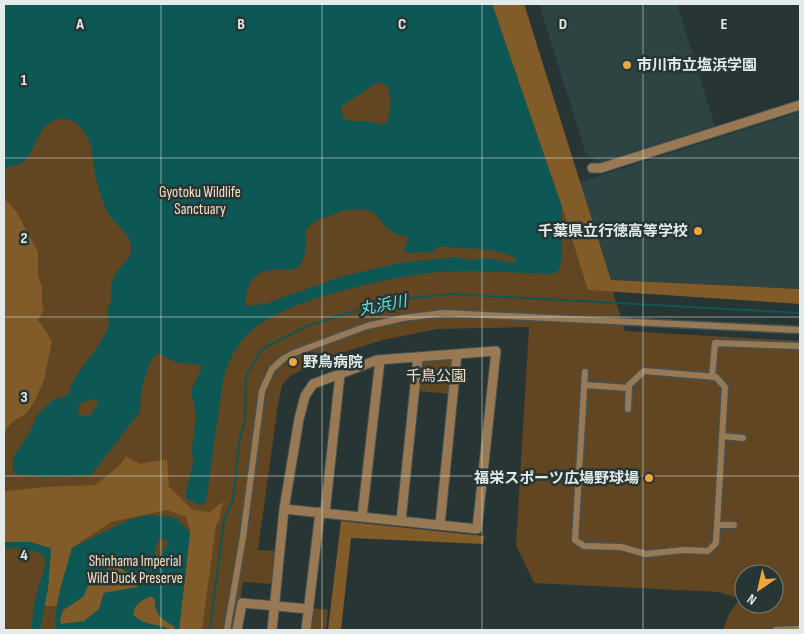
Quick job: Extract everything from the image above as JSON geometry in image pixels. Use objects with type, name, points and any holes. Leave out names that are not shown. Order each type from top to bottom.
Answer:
[{"type":"street","points":[[592,168],[601,168],[800,105]]},
{"type":"street","points":[[227,630],[244,536],[262,391],[272,369],[286,356],[367,326],[402,318],[444,313],[800,330]]},
{"type":"street","points":[[712,377],[715,343],[800,346]]},
{"type":"street","points":[[272,630],[284,509],[305,396],[313,384],[380,360],[496,351],[478,529],[284,509]]},
{"type":"street","points":[[440,525],[457,354]]},
{"type":"street","points":[[401,521],[418,356]]},
{"type":"street","points":[[362,517],[380,360]]},
{"type":"street","points":[[585,372],[575,540],[584,546],[621,547],[646,554],[684,550],[708,551],[716,543],[725,387],[720,380],[712,377],[648,371],[641,374],[629,388],[628,409]]},
{"type":"street","points":[[306,630],[340,374]]},
{"type":"street","points":[[584,385],[629,388]]},
{"type":"street","points":[[722,436],[743,438]]},
{"type":"street","points":[[717,525],[734,525]]},
{"type":"street","points":[[237,630],[242,603],[309,609]]},
{"type":"street","points":[[776,630],[800,629]]},
{"type":"shaded area","points":[[492,4],[524,4],[611,280],[800,289],[800,304],[588,290],[562,207]]},
{"type":"shaded area","name":"市川市立塩浜学園","points":[[539,4],[677,4],[715,126],[600,162],[586,154]]},
{"type":"shaded area","name":"千葉県立行徳高等学校","points":[[800,112],[800,289],[610,280],[580,182]]},
{"type":"shaded area","points":[[4,198],[16,211],[38,252],[38,276],[42,286],[44,310],[38,320],[52,341],[44,380],[35,400],[27,413],[12,422],[4,433]]},
{"type":"shaded area","points":[[126,456],[140,464],[167,459],[169,487],[193,510],[210,512],[223,501],[219,521],[216,525],[202,630],[179,630],[190,532],[186,517],[167,510],[111,522],[72,548],[57,606],[44,606],[48,588],[51,548],[29,542],[4,542],[4,489],[6,491],[95,485],[118,467]]},
{"type":"shaded area","points":[[341,521],[484,536],[483,544],[351,538],[341,630],[328,630]]},
{"type":"shaded area","points":[[111,564],[127,573],[134,579],[138,587],[104,593],[99,609],[84,622],[61,624],[60,619],[63,610],[80,599],[88,586],[101,577],[107,566]]},
{"type":"shaded area","points":[[151,596],[155,600],[159,616],[176,627],[174,630],[145,624],[133,615],[137,605]]},
{"type":"green space","name":"Gyotoku Wildlife Sanctuary","points":[[4,4],[524,4],[625,331],[800,341],[800,630],[723,630],[729,614],[734,607],[734,614],[784,614],[784,564],[734,564],[734,597],[719,592],[534,583],[516,545],[529,327],[437,329],[383,340],[338,354],[291,375],[282,385],[278,404],[258,550],[276,551],[274,584],[243,582],[235,630],[4,630]]},
{"type":"green space","name":"千鳥公園","points":[[450,357],[454,360],[452,394],[418,391],[421,362],[424,359]]},
{"type":"green space","points":[[311,608],[328,610],[326,630],[309,630]]},
{"type":"water","points":[[4,4],[492,4],[562,207],[560,268],[556,273],[549,274],[453,271],[419,274],[340,291],[288,309],[267,320],[251,331],[241,342],[227,366],[223,380],[206,502],[201,505],[187,499],[185,495],[193,463],[192,448],[196,416],[191,391],[201,365],[175,362],[158,353],[147,372],[141,393],[139,413],[91,475],[44,477],[15,474],[13,472],[13,458],[31,430],[37,415],[53,400],[68,395],[76,377],[104,336],[109,325],[107,309],[111,301],[112,282],[117,271],[130,255],[131,247],[127,235],[108,213],[96,176],[91,146],[84,131],[76,123],[71,120],[60,119],[48,124],[43,129],[27,158],[19,164],[4,169]],"holes":[[[378,82],[388,86],[391,100],[388,121],[382,125],[369,121],[345,119],[342,106]],[[345,210],[365,210],[374,212],[392,232],[407,236],[408,240],[404,250],[407,253],[432,252],[440,246],[496,251],[516,258],[517,261],[506,262],[487,258],[472,260],[456,257],[399,263],[340,277],[265,304],[245,306],[250,283],[261,273],[270,270],[296,268],[302,262],[305,251],[305,232],[310,225],[320,219]],[[91,399],[98,402],[98,407],[93,409],[92,415],[84,416],[78,414],[79,404]]]},
{"type":"water","points":[[150,515],[176,518],[190,532],[179,630],[174,630],[175,627],[160,616],[156,610],[155,600],[151,596],[137,605],[133,615],[142,621],[169,630],[56,630],[56,610],[72,548],[128,520]],"holes":[[[160,538],[169,542],[161,555],[162,564],[157,568],[155,565],[155,553]],[[111,564],[127,573],[134,579],[138,587],[104,593],[99,609],[84,621],[61,624],[60,619],[63,610],[83,597],[88,586],[96,582]]]},
{"type":"water","points":[[4,542],[29,542],[51,548],[48,588],[40,630],[31,630],[35,599],[45,561],[42,554],[33,551],[18,548],[4,549]]},
{"type":"waterway","name":"丸浜川","points":[[210,630],[224,520],[233,499],[240,437],[245,421],[246,376],[262,349],[307,326],[374,305],[412,298],[451,294],[800,313]]},
{"type":"place","name":"市川市立塩浜学園","points":[[627,65]]},
{"type":"place","name":"千葉県立行徳高等学校","points":[[698,231]]},
{"type":"place","name":"野鳥病院","points":[[293,362]]},
{"type":"place","name":"福栄スポーツ広場野球場","points":[[649,478]]},
{"type":"park label","name":"Shinhama Imperial Wild Duck Preserve","points":[[135,570]]}]
